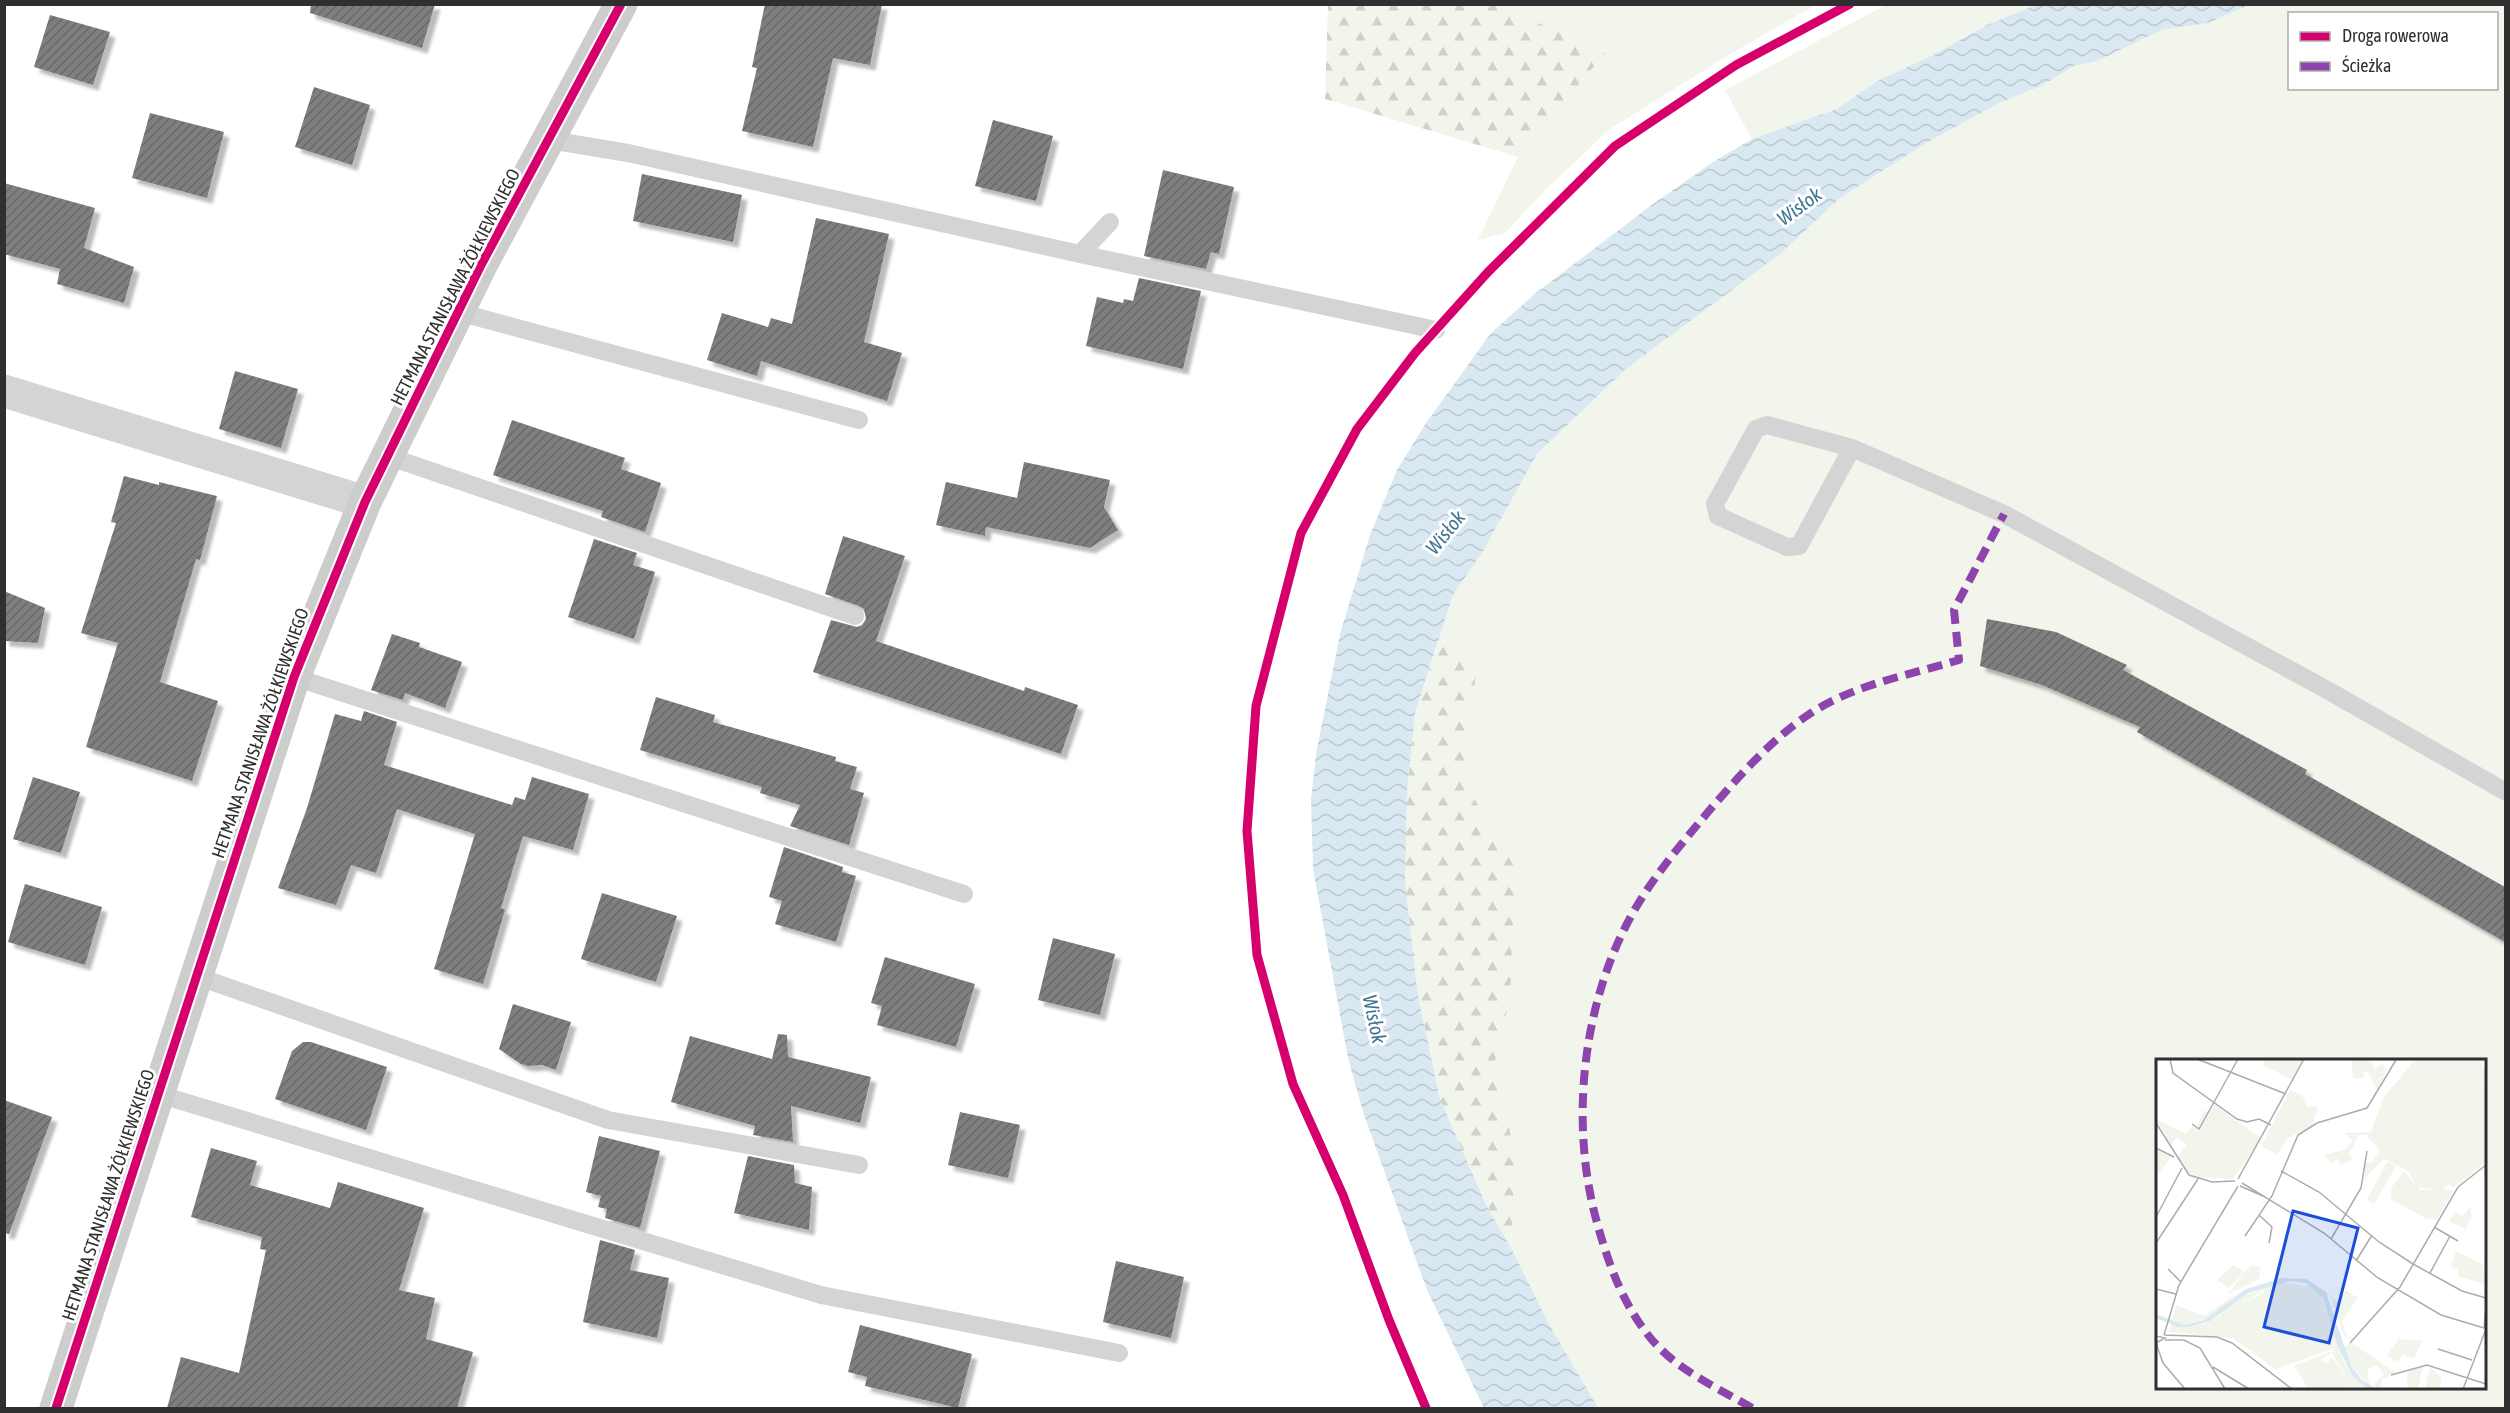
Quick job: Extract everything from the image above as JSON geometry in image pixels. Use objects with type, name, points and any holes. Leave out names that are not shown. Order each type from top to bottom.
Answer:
[{"type":"street","name":"HETMANA STANISŁAWA ŻÓŁKIEWSKIEGO","points":[[56,1408],[294,677],[365,502],[387,456],[481,265],[621,4]]},
{"type":"street","points":[[4,391],[365,502]]},
{"type":"lane","points":[[550,140],[628,153],[1080,254],[1436,330]]},
{"type":"lane","points":[[1080,254],[1110,222]]},
{"type":"lane","points":[[458,312],[859,420]]},
{"type":"lane","points":[[1852,448],[1799,546],[1787,547],[1718,516],[1715,504],[1756,429],[1767,425],[1852,448],[2004,514],[2310,680],[2505,792]]},
{"type":"lane","points":[[387,456],[855,616]]},
{"type":"lane","points":[[294,677],[964,894]]},
{"type":"lane","points":[[196,976],[608,1120],[859,1166]]},
{"type":"lane","points":[[158,1094],[821,1295],[1119,1353]]},
{"type":"green space","points":[[1328,5],[1496,5],[1606,52],[1518,157],[1325,99]]},
{"type":"green space","points":[[1496,5],[1815,5],[1722,59],[1610,129],[1546,189],[1505,233],[1478,240],[1518,157],[1606,52]]},
{"type":"green space","points":[[1886,5],[2035,5],[1985,26],[1933,55],[1877,81],[1838,109],[1752,139],[1725,90]]},
{"type":"green space","points":[[2249,5],[2505,5],[2505,1408],[1598,1408],[1549,1324],[1511,1248],[1515,1153],[1494,1065],[1510,998],[1515,868],[1462,778],[1477,667],[1440,637],[1453,595],[1483,551],[1537,454],[1626,369],[1779,254],[1840,198],[1928,142],[1999,103],[2041,86],[2074,66],[2097,61],[2162,30],[2208,23]]},
{"type":"green space","points":[[1440,637],[1477,667],[1462,778],[1515,868],[1510,998],[1494,1065],[1515,1153],[1511,1248],[1486,1205],[1440,1099],[1418,996],[1405,882],[1407,792],[1415,713]]},
{"type":"water","name":"Wisłok","points":[[2035,5],[2249,5],[2208,23],[2162,30],[2097,61],[2074,66],[2041,86],[1999,103],[1928,142],[1840,198],[1780,254],[1626,369],[1537,454],[1483,551],[1453,595],[1415,713],[1407,792],[1405,882],[1418,996],[1440,1099],[1486,1205],[1511,1248],[1549,1324],[1598,1408],[1484,1408],[1427,1290],[1363,1112],[1348,1058],[1313,869],[1311,800],[1316,754],[1340,634],[1370,535],[1397,470],[1426,423],[1491,333],[1537,292],[1653,204],[1713,162],[1752,139],[1837,109],[1877,81],[1933,55],[1985,26]]},
{"type":"building","points":[[311,4],[435,4],[422,48],[310,13]]},
{"type":"building","points":[[765,4],[882,4],[870,65],[833,58],[813,147],[742,131],[757,68],[752,67]]},
{"type":"building","points":[[50,15],[110,32],[93,85],[34,67]]},
{"type":"building","points":[[314,87],[370,105],[352,165],[295,147]]},
{"type":"building","points":[[150,113],[224,132],[207,198],[132,178]]},
{"type":"building","points":[[993,120],[1053,136],[1036,201],[975,186]]},
{"type":"building","points":[[1163,170],[1234,187],[1219,254],[1211,252],[1206,269],[1144,256]]},
{"type":"building","points":[[642,174],[742,195],[733,242],[633,221]]},
{"type":"building","points":[[4,183],[95,208],[84,248],[134,267],[124,303],[57,284],[60,269],[4,254]]},
{"type":"building","points":[[816,218],[889,234],[864,342],[902,353],[887,401],[761,361],[757,376],[707,360],[722,313],[768,327],[771,318],[792,324]]},
{"type":"building","points":[[1139,278],[1201,291],[1183,369],[1086,346],[1097,297],[1123,303],[1124,299],[1133,301]]},
{"type":"building","points":[[235,371],[298,389],[281,448],[219,429]]},
{"type":"building","points":[[512,420],[625,458],[621,469],[661,483],[645,532],[601,517],[603,511],[493,475]]},
{"type":"building","points":[[1024,462],[1110,480],[1104,507],[1118,530],[1090,548],[986,527],[985,536],[936,525],[946,482],[1017,498]]},
{"type":"building","points":[[124,476],[217,496],[200,560],[196,559],[160,682],[218,701],[192,781],[86,747],[118,643],[81,633],[116,523],[111,522]]},
{"type":"building","points":[[843,536],[905,556],[876,641],[1024,691],[1025,687],[1078,705],[1061,754],[813,672],[831,620],[857,627],[862,625],[866,619],[864,609],[825,594]]},
{"type":"building","points":[[594,539],[637,553],[633,565],[655,572],[634,639],[568,617]]},
{"type":"building","points":[[4,591],[45,608],[38,643],[4,641]]},
{"type":"building","points":[[1987,619],[2056,632],[2127,665],[2123,670],[2307,770],[2305,774],[2505,887],[2505,942],[2137,732],[2140,727],[2042,685],[1980,666]]},
{"type":"building","points":[[392,634],[420,643],[419,647],[462,662],[445,708],[405,693],[403,700],[371,690]]},
{"type":"building","points":[[656,697],[715,715],[713,722],[836,757],[835,761],[857,767],[850,789],[864,793],[849,845],[790,826],[800,805],[760,793],[762,787],[640,750]]},
{"type":"building","points":[[364,711],[397,722],[384,765],[512,805],[515,797],[525,800],[532,777],[589,794],[573,850],[523,836],[501,908],[505,910],[483,984],[434,969],[475,834],[397,809],[376,873],[351,865],[336,905],[278,888],[307,808],[335,714],[361,721]]},
{"type":"building","points":[[33,777],[80,792],[61,853],[13,839]]},
{"type":"building","points":[[784,847],[843,867],[842,872],[856,876],[836,942],[775,924],[782,901],[769,897]]},
{"type":"building","points":[[25,884],[102,907],[85,965],[8,942]]},
{"type":"building","points":[[602,893],[677,916],[656,982],[581,959]]},
{"type":"building","points":[[1053,938],[1115,954],[1100,1015],[1038,1000]]},
{"type":"building","points":[[885,957],[975,984],[956,1047],[877,1025],[882,1006],[871,1003]]},
{"type":"building","points":[[513,1004],[571,1022],[556,1070],[542,1065],[521,1064],[499,1049]]},
{"type":"building","points":[[778,1034],[787,1035],[788,1057],[871,1077],[860,1123],[791,1106],[793,1142],[753,1135],[755,1126],[671,1102],[690,1036],[772,1059]]},
{"type":"building","points":[[303,1042],[311,1042],[387,1067],[366,1130],[275,1099],[292,1051]]},
{"type":"building","points":[[4,1100],[52,1117],[9,1234],[4,1233]]},
{"type":"building","points":[[960,1112],[1020,1125],[1008,1178],[948,1165]]},
{"type":"building","points":[[599,1136],[660,1151],[640,1228],[605,1218],[607,1209],[598,1207],[601,1196],[586,1192]]},
{"type":"building","points":[[211,1148],[257,1161],[250,1185],[330,1208],[338,1182],[424,1208],[399,1290],[435,1298],[426,1339],[473,1352],[457,1408],[167,1408],[181,1357],[239,1373],[266,1250],[260,1249],[262,1237],[191,1217]]},
{"type":"building","points":[[748,1156],[794,1165],[795,1183],[812,1187],[809,1230],[734,1213]]},
{"type":"building","points":[[600,1240],[635,1250],[630,1270],[669,1278],[657,1338],[583,1322]]},
{"type":"building","points":[[1116,1261],[1184,1277],[1171,1338],[1103,1322]]},
{"type":"building","points":[[860,1325],[972,1354],[958,1408],[865,1386],[867,1377],[848,1372]]},
{"type":"marked path","points":[[1752,1408],[1687,1370],[1663,1352],[1642,1328],[1625,1299],[1606,1252],[1596,1219],[1583,1140],[1586,1058],[1593,1017],[1604,977],[1619,940],[1638,904],[1662,868],[1731,786],[1781,736],[1808,715],[1843,696],[1881,682],[1959,660],[1954,610],[2004,514]]},
{"type":"cycle path","points":[[56,1408],[294,677],[365,502],[481,265],[621,4]]},
{"type":"cycle path","points":[[1426,1408],[1389,1320],[1343,1195],[1293,1084],[1257,955],[1247,831],[1256,706],[1301,533],[1357,429],[1415,353],[1488,272],[1615,146],[1736,65],[1850,4]]}]
